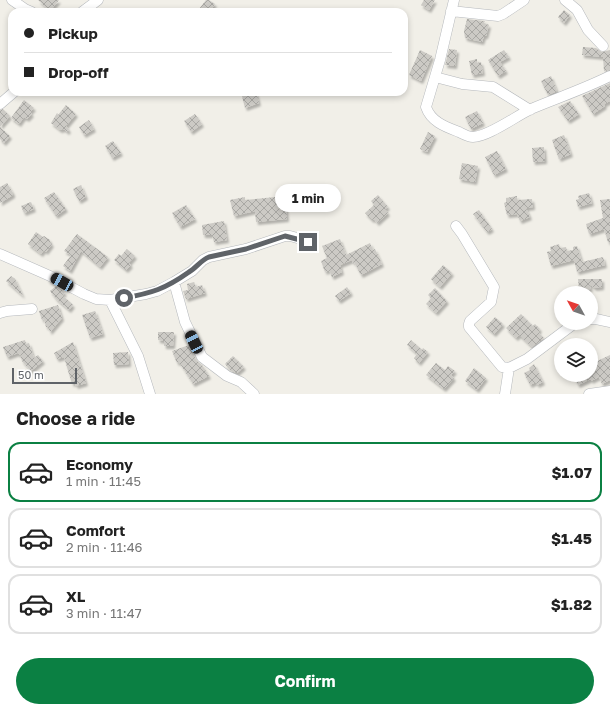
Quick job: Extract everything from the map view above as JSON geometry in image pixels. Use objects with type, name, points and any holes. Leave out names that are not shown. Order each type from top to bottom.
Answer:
[{"type":"street","points":[[12,0],[24,8]]},
{"type":"street","points":[[87,8],[98,0]]},
{"type":"street","points":[[454,0],[435,77],[426,105],[426,110],[436,121],[468,136],[476,136],[490,131],[530,110],[610,76]]},
{"type":"street","points":[[451,11],[498,16],[524,0]]},
{"type":"street","points":[[565,0],[577,10],[588,30],[603,46]]},
{"type":"street","points":[[435,77],[462,84],[493,87],[530,110]]},
{"type":"street","points":[[0,104],[9,96]]},
{"type":"street","points":[[456,226],[494,287],[491,302],[469,322],[469,327],[502,367],[509,368],[538,352],[567,330]]},
{"type":"street","points":[[0,254],[50,276],[84,294],[96,299],[110,300],[157,291],[192,271],[203,260],[209,257],[246,249],[285,236],[308,242]]},
{"type":"street","points":[[174,282],[185,322],[202,357],[227,376],[241,382],[254,394]]},
{"type":"street","points":[[110,300],[138,356],[150,394]]},
{"type":"street","points":[[0,313],[6,311],[32,309]]},
{"type":"street","points":[[598,319],[610,322]]},
{"type":"street","points":[[505,394],[509,368]]},
{"type":"street","points":[[589,394],[610,391]]},
{"type":"building","points":[[38,0],[59,0],[52,8],[47,8]]},
{"type":"building","points":[[206,0],[209,0],[215,4],[212,8],[200,8]]},
{"type":"building","points":[[424,0],[435,0],[429,10],[421,5]]},
{"type":"building","points":[[564,10],[570,15],[564,23],[558,17]]},
{"type":"building","points":[[467,19],[485,21],[484,23],[489,25],[486,36],[484,36],[482,42],[465,38],[464,31]]},
{"type":"building","points":[[583,47],[596,48],[602,52],[610,50],[610,70],[604,71],[603,57],[582,55]]},
{"type":"building","points":[[449,49],[457,50],[455,66],[445,65]]},
{"type":"building","points":[[420,50],[432,56],[421,81],[409,75]]},
{"type":"building","points":[[504,50],[509,57],[500,62],[506,71],[498,76],[488,60]]},
{"type":"building","points":[[477,59],[477,63],[481,62],[483,73],[472,75],[469,61]]},
{"type":"building","points":[[551,76],[557,91],[548,95],[541,81]]},
{"type":"building","points":[[610,83],[610,101],[604,104],[605,106],[593,114],[582,96]]},
{"type":"building","points":[[242,96],[257,96],[259,103],[245,108]]},
{"type":"building","points":[[24,100],[34,108],[30,112],[32,114],[27,119],[24,117],[19,124],[11,118]]},
{"type":"building","points":[[570,101],[579,114],[568,121],[558,107]]},
{"type":"building","points":[[66,105],[76,114],[66,126],[69,130],[67,132],[64,129],[60,130],[51,123],[57,113],[58,115]]},
{"type":"building","points":[[3,109],[10,116],[0,127],[0,110]]},
{"type":"building","points":[[477,111],[483,123],[471,129],[465,117]]},
{"type":"building","points":[[195,114],[202,124],[191,132],[184,121]]},
{"type":"building","points":[[89,120],[94,129],[84,135],[79,127]]},
{"type":"building","points":[[0,127],[10,136],[4,143],[0,139]]},
{"type":"building","points":[[428,132],[435,136],[427,152],[420,149]]},
{"type":"building","points":[[564,135],[571,154],[559,159],[552,140]]},
{"type":"building","points":[[113,141],[121,153],[112,158],[105,146]]},
{"type":"building","points":[[544,147],[545,161],[533,162],[532,148]]},
{"type":"building","points":[[497,151],[506,169],[494,175],[485,157]]},
{"type":"building","points":[[462,163],[478,166],[475,182],[459,179]]},
{"type":"building","points":[[7,183],[13,195],[0,203],[0,187]]},
{"type":"building","points":[[81,185],[86,197],[79,201],[73,189]]},
{"type":"building","points":[[54,192],[66,209],[56,216],[44,198]]},
{"type":"building","points":[[589,193],[592,203],[578,207],[576,200],[579,199],[578,196]]},
{"type":"building","points":[[378,195],[388,207],[385,209],[388,213],[377,223],[365,213],[374,205],[371,201]]},
{"type":"building","points":[[285,196],[287,219],[256,222],[255,211],[234,216],[230,200],[245,197],[245,200]]},
{"type":"building","points":[[517,196],[517,200],[532,199],[533,207],[526,208],[530,217],[520,221],[517,214],[507,215],[504,203],[506,202],[506,198]]},
{"type":"building","points":[[610,199],[610,242],[608,242],[604,229],[589,234],[586,224],[603,218],[600,200]]},
{"type":"building","points":[[31,202],[34,209],[24,213],[21,206]]},
{"type":"building","points":[[186,205],[195,219],[180,227],[172,213]]},
{"type":"building","points":[[479,210],[492,229],[487,232],[473,214]]},
{"type":"building","points":[[224,221],[227,240],[214,242],[212,235],[203,235],[202,225]]},
{"type":"building","points":[[36,232],[50,240],[52,244],[46,252],[44,250],[41,254],[28,244]]},
{"type":"building","points":[[77,234],[108,257],[100,267],[81,251],[70,271],[63,266],[71,255],[64,251]]},
{"type":"building","points":[[340,239],[346,255],[370,243],[373,250],[375,249],[382,264],[361,275],[352,260],[340,265],[342,272],[332,277],[329,270],[325,272],[321,261],[327,258],[322,246]]},
{"type":"building","points":[[559,244],[560,248],[566,247],[567,251],[573,250],[573,247],[577,246],[582,262],[603,257],[605,265],[577,272],[574,260],[551,266],[547,252],[551,251],[550,247]]},
{"type":"building","points":[[127,249],[135,256],[129,263],[131,265],[126,270],[114,260],[119,254],[121,256]]},
{"type":"building","points":[[443,265],[452,273],[440,287],[431,279]]},
{"type":"building","points":[[11,276],[15,279],[23,296],[6,281]]},
{"type":"building","points":[[578,279],[602,279],[602,287],[598,288],[598,286],[592,286],[589,284],[590,286],[579,286]]},
{"type":"building","points":[[194,282],[196,287],[202,285],[205,293],[186,299],[183,291],[188,290],[187,284]]},
{"type":"building","points":[[56,286],[65,293],[62,295],[73,305],[69,310],[56,299],[50,291]]},
{"type":"building","points":[[347,287],[351,293],[339,301],[335,296]]},
{"type":"building","points":[[435,288],[447,301],[436,313],[426,304],[431,298],[428,295]]},
{"type":"building","points":[[58,305],[62,318],[50,332],[48,327],[46,327],[44,319],[42,320],[39,311]]},
{"type":"building","points":[[95,311],[103,334],[90,338],[82,315]]},
{"type":"building","points":[[521,314],[533,326],[535,324],[540,329],[538,332],[544,338],[532,347],[519,335],[516,338],[506,328]]},
{"type":"building","points":[[495,317],[503,324],[494,334],[486,327]]},
{"type":"building","points":[[158,332],[174,332],[173,346],[164,346],[164,341],[158,340]]},
{"type":"building","points":[[25,340],[26,344],[29,343],[34,358],[38,355],[43,361],[31,371],[22,361],[20,354],[18,355],[18,353],[7,357],[3,347]]},
{"type":"building","points":[[411,340],[422,350],[423,348],[428,352],[419,363],[414,358],[417,354],[407,345]]},
{"type":"building","points":[[73,342],[86,383],[76,386],[75,383],[72,384],[64,357],[57,359],[54,353]]},
{"type":"building","points":[[189,345],[196,360],[202,365],[209,376],[193,384],[179,362],[177,363],[172,351]]},
{"type":"building","points":[[128,352],[129,364],[114,365],[113,353]]},
{"type":"building","points":[[610,355],[610,380],[602,384],[598,378],[598,361]]},
{"type":"building","points":[[233,356],[244,367],[237,373],[231,371],[225,364]]},
{"type":"building","points":[[436,363],[445,370],[448,366],[455,371],[451,375],[454,378],[444,389],[426,375]]},
{"type":"building","points":[[534,364],[543,382],[537,385],[536,382],[530,385],[524,373],[530,370],[529,368]]},
{"type":"building","points":[[474,368],[486,378],[477,390],[465,381]]},
{"type":"building","points":[[576,382],[584,382],[578,385]]},
{"type":"route","points":[[124,298],[157,291],[192,271],[203,260],[209,257],[246,249],[278,237],[290,236],[308,242]]}]
